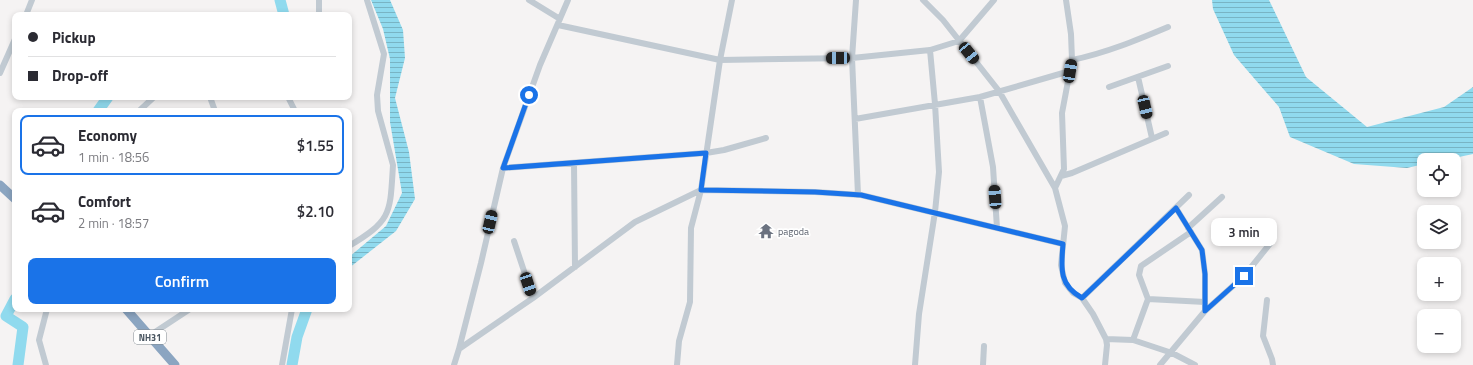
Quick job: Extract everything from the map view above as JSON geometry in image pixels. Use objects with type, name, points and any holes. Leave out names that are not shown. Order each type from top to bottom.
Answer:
[{"type":"highway","points":[[0,185],[12,196]]},
{"type":"highway","name":"NH31","points":[[129,312],[175,365]]},
{"type":"street","points":[[27,12],[32,0]]},
{"type":"street","points":[[319,0],[319,12]]},
{"type":"street","points":[[352,244],[378,227],[387,215],[390,206],[393,174],[393,165],[378,111],[377,95],[384,54],[368,0]]},
{"type":"street","points":[[529,0],[559,22],[720,60],[852,58],[930,50],[959,41],[994,0]]},
{"type":"street","points":[[454,365],[481,263],[503,168],[540,65],[568,0]]},
{"type":"street","points":[[677,365],[679,341],[690,302],[691,228],[701,190],[720,60],[732,0]]},
{"type":"street","points":[[856,0],[852,58],[858,195]]},
{"type":"street","points":[[923,0],[943,20],[999,90],[1055,188],[1065,226],[1061,265],[1065,283],[1073,292],[1082,298],[1094,314],[1106,339],[1107,346],[1105,365]]},
{"type":"street","points":[[1055,188],[1064,169],[1062,113],[1072,60],[1071,34],[1066,0]]},
{"type":"street","points":[[1072,60],[1094,56],[1168,27]]},
{"type":"street","points":[[0,74],[12,46]]},
{"type":"street","points":[[915,365],[919,314],[935,212],[939,172],[930,50]]},
{"type":"street","points":[[1109,87],[1168,66]]},
{"type":"street","points":[[855,119],[980,97],[999,90],[1070,71]]},
{"type":"street","points":[[1138,76],[1152,138]]},
{"type":"street","points":[[980,97],[993,167],[997,228]]},
{"type":"street","points":[[142,108],[151,100]]},
{"type":"street","points":[[1061,176],[1072,173],[1166,132]]},
{"type":"street","points":[[503,168],[706,153],[724,150],[766,138]]},
{"type":"street","points":[[574,163],[575,267]]},
{"type":"street","points":[[459,349],[533,298],[635,222],[701,190],[815,192],[858,195],[935,212],[1063,244]]},
{"type":"street","points":[[1082,298],[1189,195]]},
{"type":"street","points":[[1133,340],[1148,299],[1139,274],[1141,266],[1189,230],[1222,197]]},
{"type":"street","points":[[1176,208],[1202,250],[1205,274],[1205,311]]},
{"type":"street","points":[[1160,365],[1172,353],[1205,311],[1244,276],[1273,240]]},
{"type":"street","points":[[514,241],[533,298]]},
{"type":"street","points":[[1148,299],[1205,302]]},
{"type":"street","points":[[1267,300],[1262,330],[1273,365]]},
{"type":"street","points":[[46,312],[39,340],[46,365]]},
{"type":"street","points":[[149,336],[185,312]]},
{"type":"street","points":[[282,365],[291,312]]},
{"type":"street","points":[[1106,339],[1133,340],[1172,353],[1195,365]]},
{"type":"street","points":[[983,365],[984,346]]},
{"type":"water","points":[[371,0],[390,0],[403,30],[405,58],[395,98],[409,152],[415,199],[396,231],[352,266],[352,254],[386,226],[402,193],[390,122],[390,59],[383,29]]},
{"type":"water","points":[[1212,0],[1269,0],[1306,77],[1367,127],[1444,107],[1473,87],[1473,154],[1461,157],[1461,153],[1417,153],[1417,166],[1407,168],[1354,164],[1290,137],[1279,107],[1234,55],[1213,9]]},
{"type":"waterway","points":[[280,0],[283,12]]},
{"type":"waterway","points":[[100,108],[106,100]]},
{"type":"waterway","points":[[12,305],[6,316],[23,327],[18,365]]},
{"type":"waterway","points":[[292,365],[297,337],[306,312]]},
{"type":"place","name":"pagoda","points":[[766,231]]},
{"type":"route","points":[[529,95],[503,168],[706,153],[701,190],[815,192],[861,195],[1063,244],[1061,265],[1065,283],[1073,292],[1082,298],[1176,208],[1202,250],[1205,274],[1205,311],[1244,276]]}]
